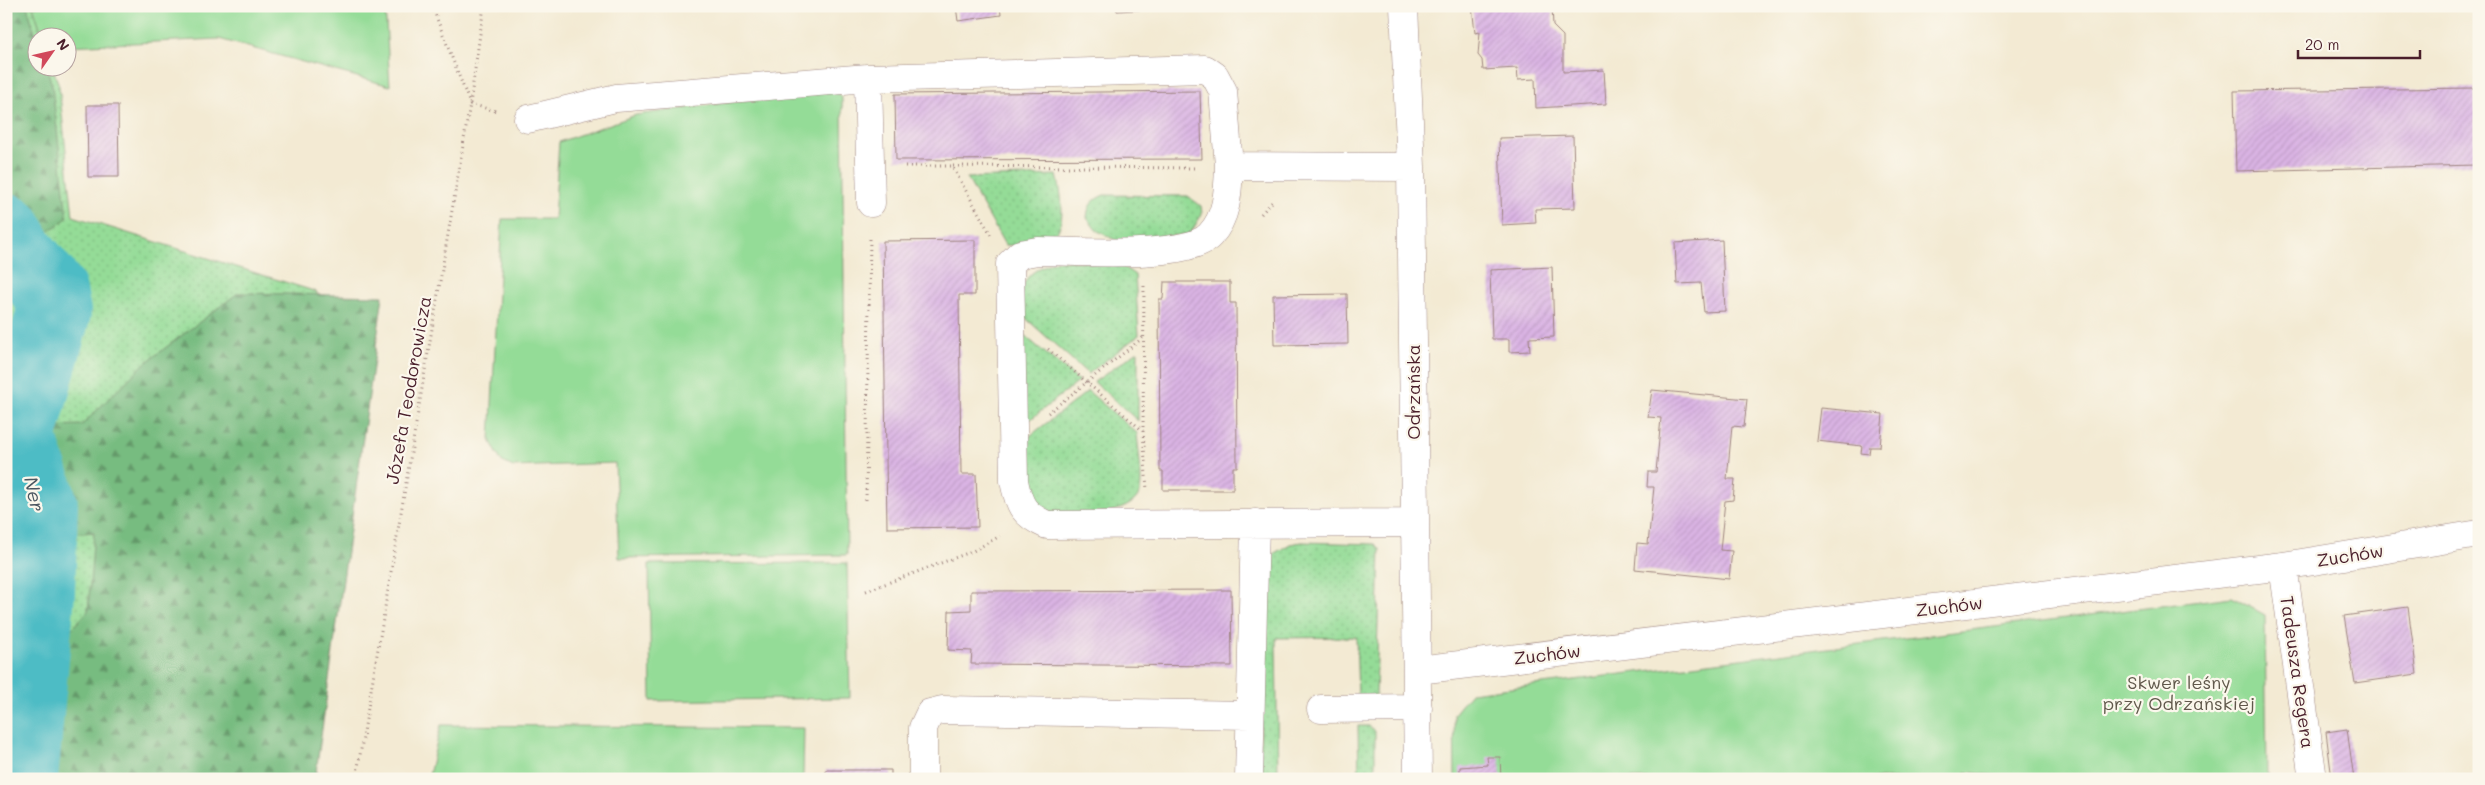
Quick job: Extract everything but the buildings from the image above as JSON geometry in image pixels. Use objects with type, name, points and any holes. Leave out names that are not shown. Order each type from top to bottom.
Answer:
[{"type":"street","name":"Odrzańska","points":[[1404,6],[1411,167],[1413,524],[1418,670],[1418,779]]},
{"type":"street","points":[[528,119],[616,98],[868,78],[1205,69],[1215,76],[1223,91],[1229,166],[1226,206],[1210,235],[1198,244],[1183,248],[1038,251],[1020,254],[1010,264],[1014,481],[1022,509],[1033,519],[1047,525],[1413,524]]},
{"type":"street","points":[[868,78],[871,203]]},
{"type":"street","points":[[1229,166],[1411,167]]},
{"type":"street","points":[[1249,779],[1255,523]]},
{"type":"street","name":"Zuchów","points":[[1418,670],[2283,566],[2479,534]]},
{"type":"street","name":"Tadeusza Regera","points":[[2283,566],[2313,779]]},
{"type":"street","points":[[1321,709],[1418,708]]},
{"type":"street","points":[[924,779],[923,728],[930,713],[942,710],[1250,714]]},
{"type":"path","points":[[432,6],[470,104]]},
{"type":"path","name":"Józefa Teodorowicza","points":[[356,779],[470,104],[484,6]]},
{"type":"path","points":[[952,166],[1198,168],[1229,166]]},
{"type":"path","points":[[1256,220],[1275,199]]},
{"type":"path","points":[[866,500],[871,203]]},
{"type":"path","points":[[1144,250],[1143,431],[1147,497]]},
{"type":"path","points":[[1011,317],[1143,431]]},
{"type":"path","points":[[1013,440],[1145,335]]},
{"type":"green space","points":[[6,6],[33,6],[40,28],[28,28],[28,78],[56,78],[59,86],[73,216],[317,292],[271,779],[6,779]]},
{"type":"green space","points":[[6,6],[27,6],[34,28],[28,28],[28,78],[50,78],[67,218],[27,247],[6,206]]},
{"type":"green space","points":[[33,6],[385,6],[390,86],[219,39],[78,46],[78,28],[40,28]]},
{"type":"green space","points":[[835,88],[842,98],[847,555],[619,558],[615,463],[513,467],[501,461],[490,440],[502,219],[554,219],[559,142],[636,115]]},
{"type":"green space","points":[[1057,175],[1062,204],[1060,225],[1050,241],[1033,246],[1005,245],[967,178]]},
{"type":"green space","points":[[1104,195],[1188,196],[1201,206],[1202,214],[1190,234],[1117,241],[1096,230],[1087,218],[1091,204]]},
{"type":"green space","points":[[1057,260],[1121,265],[1135,275],[1139,335],[1088,374],[1021,314],[1023,286],[1026,280],[1037,270]]},
{"type":"green space","points":[[238,293],[383,296],[315,779],[52,779],[59,734],[26,678],[88,611],[94,532],[33,538],[15,453],[50,426],[82,425],[144,364]]},
{"type":"green space","points":[[1019,331],[1079,381],[1022,426]]},
{"type":"green space","points":[[1138,351],[1138,421],[1094,382]]},
{"type":"green space","points":[[1088,391],[1137,433],[1141,472],[1140,491],[1135,500],[1127,506],[1102,513],[1062,515],[1046,512],[1033,502],[1026,492],[1022,442]]},
{"type":"green space","points":[[1302,542],[1375,544],[1380,549],[1376,695],[1358,696],[1356,637],[1276,638],[1278,779],[1260,779],[1263,560],[1290,544]]},
{"type":"green space","points":[[847,563],[850,698],[651,701],[649,564]]},
{"type":"green space","name":"Skwer leśny przy Odrzańskiej","points":[[2232,597],[2265,615],[2267,779],[2020,779],[1966,772],[1965,779],[1455,779],[1454,714],[1471,693]]},
{"type":"green space","points":[[441,725],[804,728],[803,779],[428,779]]},
{"type":"green space","points":[[1358,726],[1369,726],[1375,731],[1375,779],[1359,779]]},
{"type":"waterway","name":"Ner","points":[[6,230],[18,252],[50,292],[54,312],[19,437],[41,505],[38,593],[21,779]]}]
